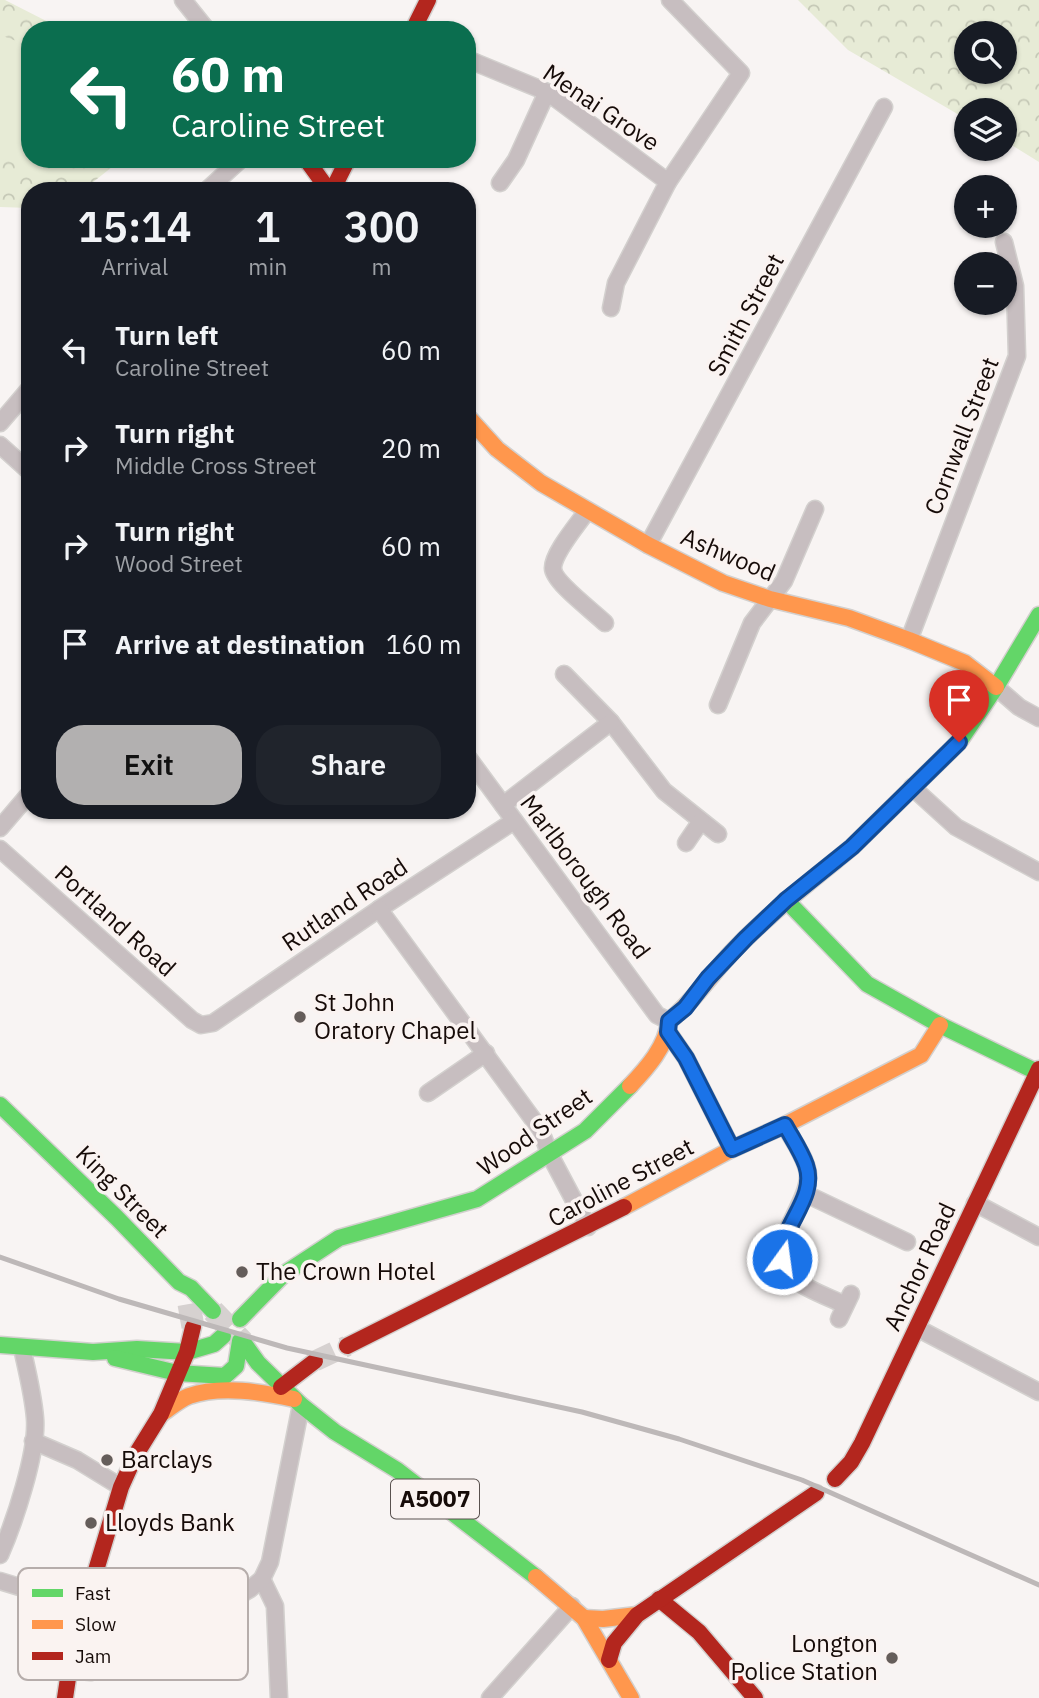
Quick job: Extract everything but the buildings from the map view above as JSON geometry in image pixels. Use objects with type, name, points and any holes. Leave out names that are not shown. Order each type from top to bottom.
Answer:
[{"type":"street","points":[[183,0],[200,21]]},
{"type":"street","points":[[418,21],[428,0]]},
{"type":"street","name":"Menai Grove","points":[[611,308],[616,284],[668,182],[741,74],[670,0]]},
{"type":"street","name":"Menai Grove","points":[[476,63],[547,92],[668,182]]},
{"type":"street","points":[[500,183],[516,160],[547,92]]},
{"type":"street","name":"Smith Street","points":[[648,545],[884,107]]},
{"type":"street","points":[[216,182],[231,168]]},
{"type":"street","points":[[313,168],[324,182]]},
{"type":"street","name":"Cornwall Street","points":[[909,640],[1017,356],[1015,286],[1004,242]]},
{"type":"street","points":[[0,423],[21,398]]},
{"type":"street","name":"Ashwood","points":[[476,426],[497,449],[541,482],[648,545],[723,583],[770,599],[849,618],[909,640],[965,663],[996,687]]},
{"type":"street","points":[[0,445],[21,464]]},
{"type":"street","points":[[718,705],[752,623],[784,580],[815,509]]},
{"type":"street","points":[[587,511],[555,558],[552,569],[558,579],[605,623]]},
{"type":"street","name":"Wood Street","points":[[240,1319],[284,1274],[339,1238],[477,1199],[550,1155],[613,1105],[648,1068],[669,1026],[708,978],[786,900],[852,847],[959,742],[996,687],[1039,614]]},
{"type":"street","points":[[564,674],[611,722],[664,791],[718,834]]},
{"type":"street","points":[[996,687],[1018,707],[1039,718]]},
{"type":"street","points":[[503,805],[611,722]]},
{"type":"street","name":"Marlborough Road","points":[[476,768],[657,1015],[669,1026]]},
{"type":"street","points":[[912,787],[956,827],[1039,872]]},
{"type":"street","points":[[0,828],[21,804]]},
{"type":"street","name":"Rutland Road","points":[[201,1025],[213,1023],[379,909],[514,821]]},
{"type":"street","points":[[686,843],[701,821]]},
{"type":"street","name":"Portland Road","points":[[0,849],[192,1020],[201,1025]]},
{"type":"street","points":[[786,900],[867,984],[940,1025],[1038,1071]]},
{"type":"street","points":[[379,909],[540,1129],[550,1155],[588,1227]]},
{"type":"street","name":"Caroline Street","points":[[346,1346],[588,1227],[732,1149],[785,1125],[920,1055],[940,1025]]},
{"type":"street","points":[[669,1026],[732,1149]]},
{"type":"street","points":[[428,1093],[486,1053]]},
{"type":"street","name":"Anchor Road","points":[[835,1479],[851,1462],[862,1443],[1038,1071]]},
{"type":"street","name":"King Street","points":[[0,1105],[179,1282],[191,1287],[213,1311]]},
{"type":"street","points":[[785,1125],[808,1173],[806,1194],[783,1240],[782,1259],[791,1278],[845,1306]]},
{"type":"street","points":[[806,1194],[907,1242]]},
{"type":"street","points":[[975,1203],[1039,1237]]},
{"type":"street","points":[[179,1282],[189,1304]]},
{"type":"street","points":[[97,1568],[121,1487],[135,1456],[161,1414],[187,1352],[193,1327]]},
{"type":"street","points":[[917,1328],[1039,1392]]},
{"type":"street","points":[[0,1345],[93,1352],[137,1349],[187,1352],[214,1344],[223,1336]]},
{"type":"street","name":"A5007","points":[[177,1373],[225,1376],[236,1366],[241,1342],[297,1402],[335,1432],[397,1470],[501,1548],[572,1606],[584,1618],[631,1698]]},
{"type":"street","points":[[0,1555],[33,1441],[35,1420],[22,1348]]},
{"type":"street","points":[[93,1352],[177,1373]]},
{"type":"street","points":[[281,1387],[315,1361]]},
{"type":"street","points":[[161,1414],[193,1395],[238,1391],[264,1392],[297,1402],[270,1562],[262,1579],[248,1590]]},
{"type":"street","points":[[33,1441],[77,1460],[121,1487]]},
{"type":"street","points":[[609,1660],[614,1643],[637,1615],[816,1493]]},
{"type":"street","points":[[262,1579],[275,1606],[279,1698]]},
{"type":"street","points":[[0,1581],[18,1587]]},
{"type":"street","points":[[659,1599],[681,1613],[697,1628],[755,1698]]},
{"type":"street","points":[[490,1698],[572,1606]]},
{"type":"street","points":[[584,1618],[637,1615]]},
{"type":"street","points":[[65,1698],[68,1680]]},
{"type":"green space","points":[[0,0],[5,0],[46,21],[21,21],[21,168],[111,168],[93,182],[21,182],[21,208],[0,207]]},
{"type":"green space","points":[[798,0],[1039,0],[1039,162],[1017,148],[1017,98],[954,98],[954,112],[848,50]]},
{"type":"green space","points":[[0,35],[21,43],[21,166],[0,158]]},
{"type":"green space","points":[[27,168],[43,168],[41,173]]},
{"type":"tunnel","points":[[189,1304],[193,1327]]},
{"type":"tunnel","points":[[213,1311],[243,1342]]},
{"type":"tunnel","points":[[315,1361],[347,1346]]},
{"type":"railway","points":[[0,1257],[119,1299],[287,1348],[582,1412],[679,1439],[802,1480],[1039,1585]]},
{"type":"traffic: fast","points":[[835,861],[959,742],[1039,615]]},
{"type":"traffic: fast","points":[[786,900],[867,984],[940,1025],[1037,1072]]},
{"type":"traffic: fast","points":[[240,1319],[284,1274],[339,1238],[477,1199],[585,1131],[630,1086]]},
{"type":"traffic: fast","points":[[0,1105],[179,1282],[191,1288],[213,1311]]},
{"type":"traffic: fast","points":[[0,1345],[93,1352],[137,1349],[187,1352],[214,1344],[223,1336]]},
{"type":"traffic: fast","points":[[115,1358],[177,1373],[225,1376],[236,1366],[240,1341]]},
{"type":"traffic: fast","points":[[243,1342],[258,1363],[301,1405],[335,1432],[397,1470],[536,1577]]},
{"type":"traffic: slow","points":[[476,426],[497,449],[541,483],[648,545],[723,583],[770,599],[849,618],[909,640],[965,663],[996,687]]},
{"type":"traffic: slow","points":[[630,1086],[660,1048],[669,1021],[687,1005],[746,938],[835,861]]},
{"type":"traffic: slow","points":[[624,1207],[732,1149],[785,1125],[921,1055],[940,1025]]},
{"type":"traffic: slow","points":[[668,1032],[686,1058],[732,1149]]},
{"type":"traffic: slow","points":[[161,1414],[189,1396],[214,1391],[255,1392],[294,1399]]},
{"type":"traffic: slow","points":[[536,1577],[584,1618],[631,1698]]},
{"type":"traffic: slow","points":[[584,1618],[637,1615]]},
{"type":"traffic: jam","points":[[418,21],[428,0]]},
{"type":"traffic: jam","points":[[312,168],[323,182]]},
{"type":"traffic: jam","points":[[336,182],[344,168]]},
{"type":"traffic: jam","points":[[835,1479],[851,1462],[862,1443],[1039,1069]]},
{"type":"traffic: jam","points":[[347,1346],[624,1207]]},
{"type":"traffic: jam","points":[[97,1568],[121,1487],[135,1456],[161,1414],[187,1352],[193,1327]]},
{"type":"traffic: jam","points":[[281,1387],[315,1361]]},
{"type":"traffic: jam","points":[[609,1660],[614,1643],[637,1615],[816,1493]]},
{"type":"traffic: jam","points":[[659,1599],[699,1632],[755,1698]]},
{"type":"traffic: jam","points":[[65,1698],[68,1680]]},
{"type":"place","name":"St John Oratory Chapel","points":[[300,1017]]},
{"type":"place","name":"The Crown Hotel","points":[[242,1272]]},
{"type":"place","name":"Barclays","points":[[107,1460]]},
{"type":"place","name":"Lloyds Bank","points":[[91,1523]]},
{"type":"place","name":"Longton Police Station","points":[[892,1658]]},
{"type":"route","points":[[782,1259],[783,1240],[806,1194],[806,1165],[785,1125],[732,1149],[686,1058],[668,1032],[669,1021],[685,1008],[708,978],[746,938],[786,900],[852,847],[959,742]]}]
